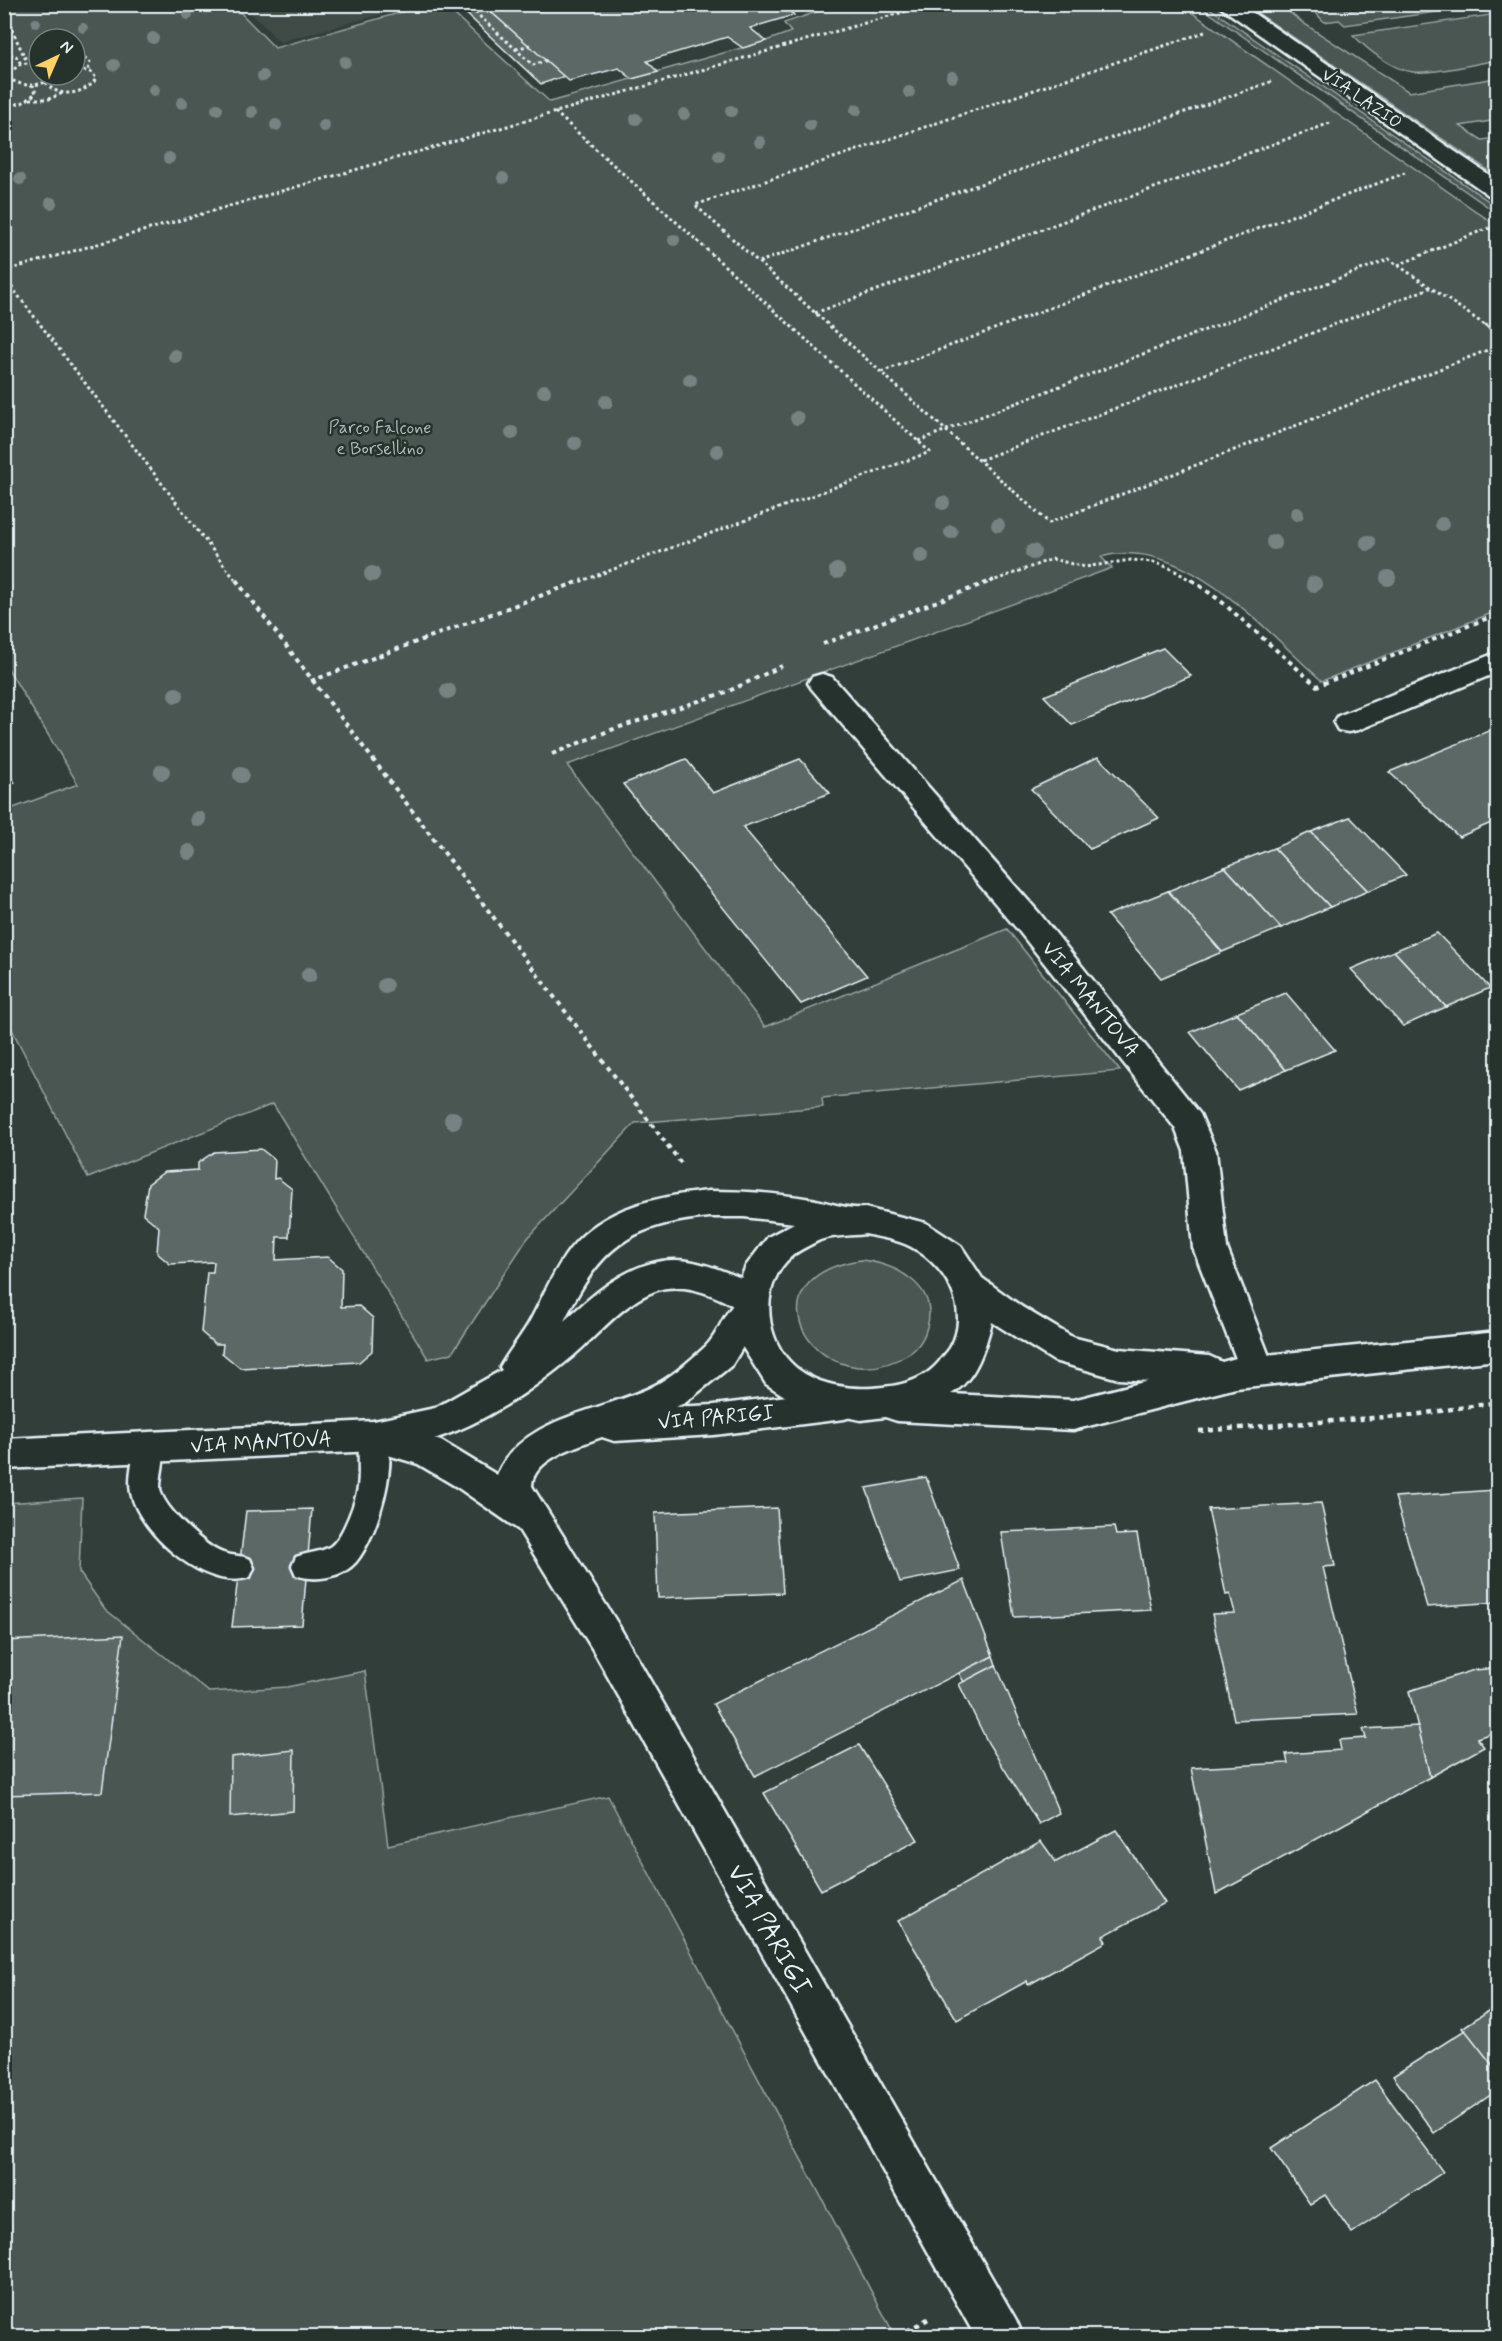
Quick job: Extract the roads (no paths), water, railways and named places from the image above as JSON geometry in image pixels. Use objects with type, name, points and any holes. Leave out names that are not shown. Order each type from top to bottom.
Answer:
[{"type":"street","name":"VIA LAZIO","points":[[1226,4],[1497,191]]},
{"type":"street","points":[[1348,723],[1497,661]]},
{"type":"street","name":"VIA MANTOVA","points":[[822,683],[1029,922],[1189,1123],[1200,1151],[1210,1248],[1246,1371]]},
{"type":"street","name":"VIA MANTOVA","points":[[506,1383],[538,1338],[569,1277],[589,1250],[614,1228],[651,1213],[692,1204],[738,1204],[804,1210],[902,1227],[928,1239],[954,1260],[971,1288],[976,1318],[970,1345],[956,1368],[934,1387],[921,1394],[907,1399],[860,1404]]},
{"type":"street","name":"VIA MANTOVA","points":[[750,1305],[762,1268],[785,1244],[821,1226],[857,1221]]},
{"type":"street","name":"VIA MANTOVA","points":[[4,1454],[374,1436],[417,1429],[456,1415],[506,1383],[560,1346],[628,1287],[656,1276],[683,1274],[716,1283],[745,1295],[750,1305],[753,1335],[766,1359],[786,1380],[810,1393],[860,1404],[1073,1415],[1246,1371],[1497,1346]]},
{"type":"street","name":"VIA MANTOVA","points":[[971,1288],[1010,1317],[1066,1351],[1119,1364],[1246,1371]]},
{"type":"street","name":"VIA PARIGI","points":[[750,1305],[720,1355],[672,1394],[547,1443],[529,1455],[513,1476],[514,1489],[606,1638],[1000,2337]]},
{"type":"street","name":"VIA PARIGI","points":[[589,1428],[714,1420],[860,1404]]},
{"type":"street","name":"VIA PARIGI","points":[[374,1436],[428,1452],[496,1493],[537,1524]]},
{"type":"lane","points":[[307,1566],[324,1566],[344,1554],[360,1527],[373,1488],[374,1436]]},
{"type":"lane","points":[[150,1447],[146,1492],[150,1504],[186,1545],[202,1558],[218,1566],[239,1568]]},
{"type":"park label","name":"Parco Falcone e Borsellino","points":[[380,437]]}]
